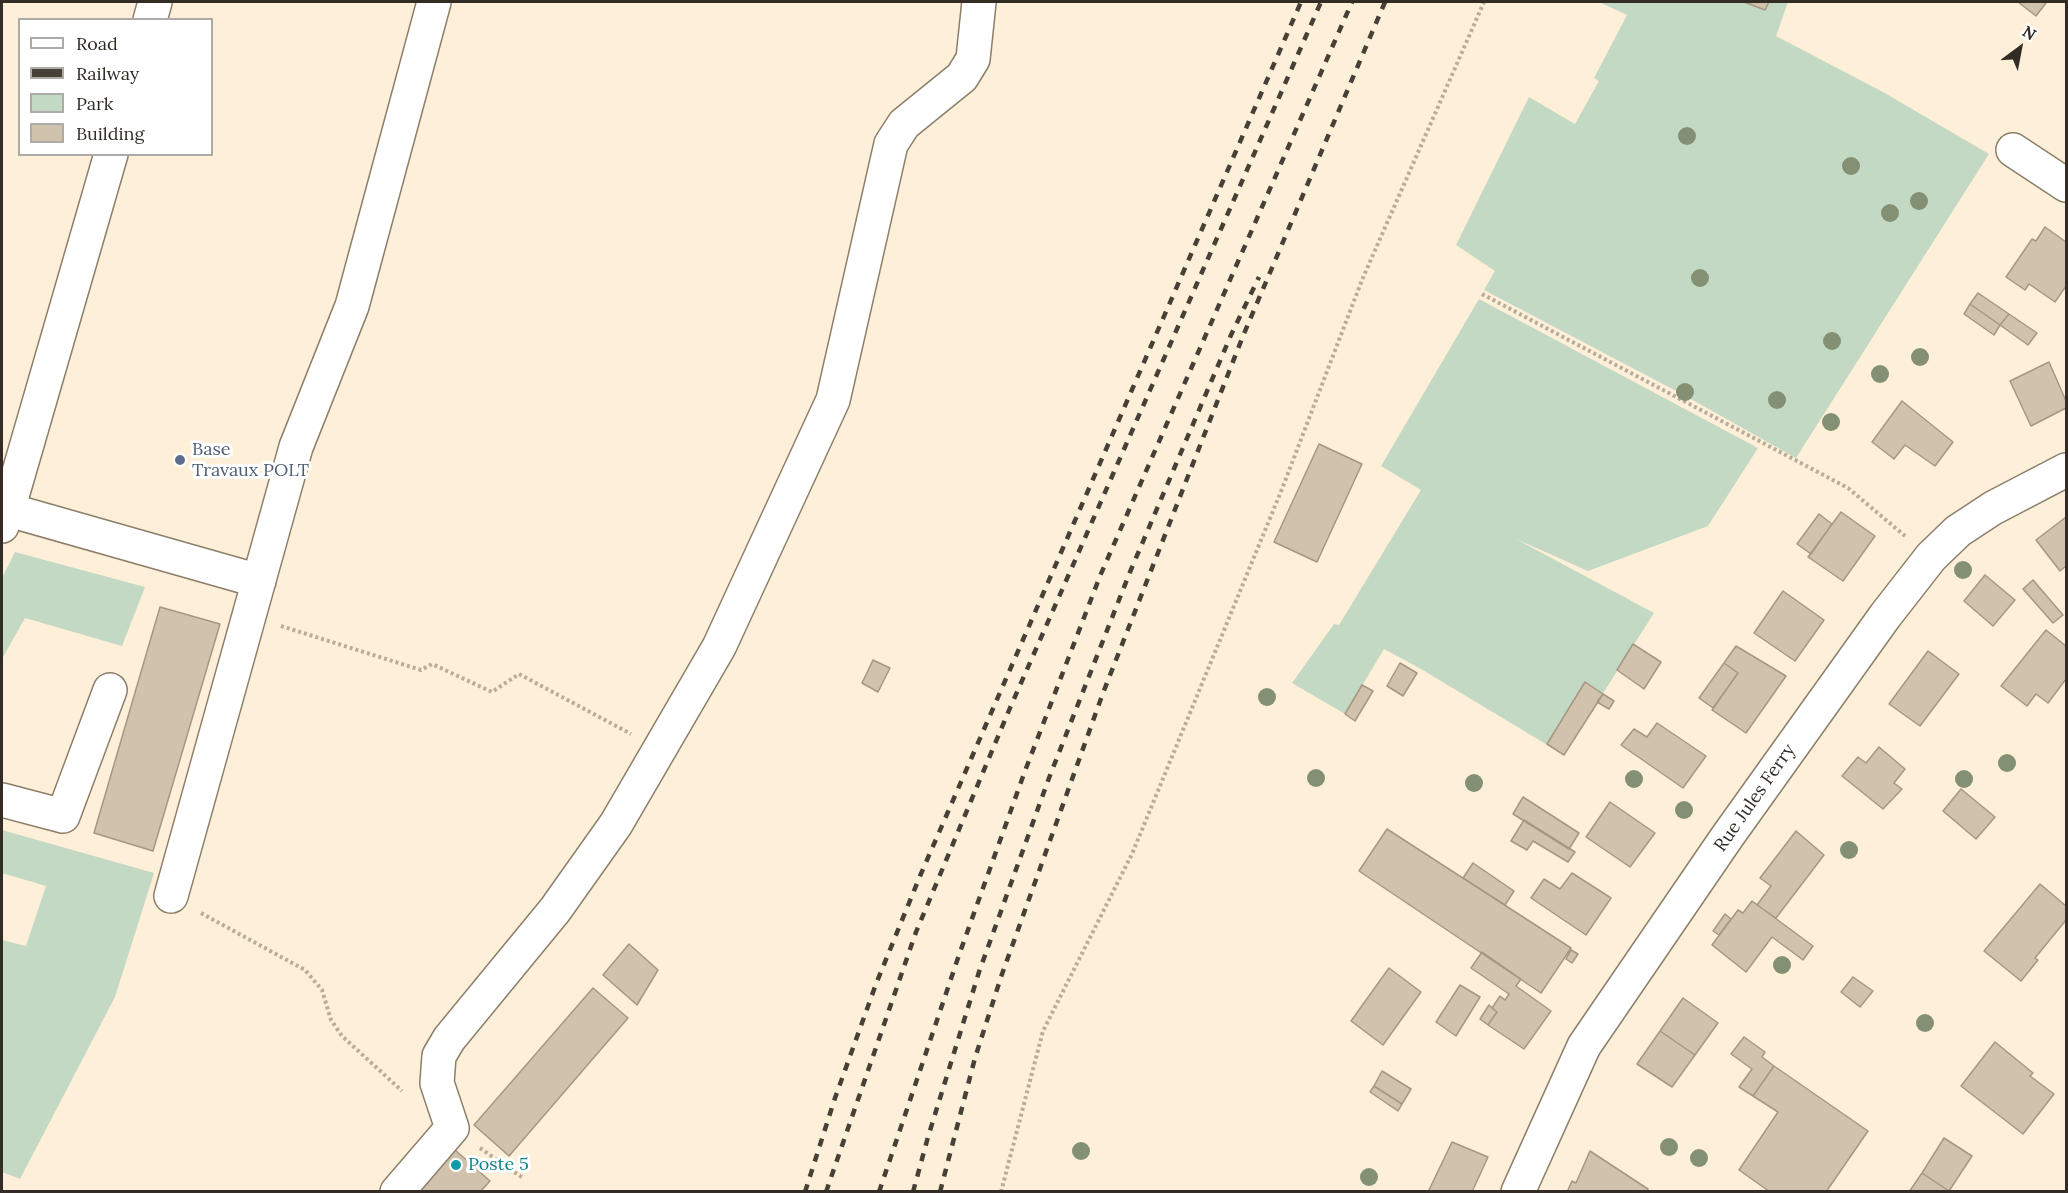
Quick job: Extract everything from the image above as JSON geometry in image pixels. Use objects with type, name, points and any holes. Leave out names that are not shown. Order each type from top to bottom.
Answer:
[{"type":"street","points":[[151,18],[155,2]]},
{"type":"street","points":[[171,896],[296,447],[352,306],[434,2]]},
{"type":"street","points":[[398,1191],[452,1128],[437,1083],[439,1056],[449,1039],[555,910],[616,824],[719,647],[833,400],[891,144],[904,124],[962,77],[973,59],[979,2]]},
{"type":"street","points":[[2013,150],[2067,185]]},
{"type":"street","points":[[110,156],[4,515],[259,580]]},
{"type":"street","name":"Rue Jules Ferry","points":[[1518,1191],[1584,1046],[1727,837],[1885,616],[1931,557],[1958,531],[1993,508],[2067,470]]},
{"type":"street","points":[[2,800],[63,816],[110,690]]},
{"type":"path","points":[[1001,1191],[1043,1031],[1132,854],[1282,489],[1362,280],[1484,2]]},
{"type":"path","points":[[1482,294],[1848,488],[1912,542]]},
{"type":"path","points":[[249,616],[421,670],[432,664],[492,692],[519,674],[659,750]]},
{"type":"path","points":[[171,896],[305,970],[322,990],[331,1020],[342,1036],[404,1092]]},
{"type":"path","points":[[452,1128],[523,1178]]},
{"type":"green space","points":[[1599,2],[1788,2],[1776,36],[1883,92],[1989,154],[1796,458],[1680,393],[1484,290],[1495,271],[1456,245],[1529,97],[1575,124],[1599,81],[1594,78],[1627,15]]},
{"type":"green space","points":[[1479,299],[1758,448],[1708,526],[1588,571],[1516,539],[1654,613],[1564,755],[1384,649],[1345,714],[1292,683],[1334,624],[1339,625],[1421,490],[1381,466]]},
{"type":"green space","points":[[15,552],[145,587],[122,646],[25,618],[2,659],[2,578]]},
{"type":"green space","points":[[2,830],[154,873],[115,997],[20,1179],[2,1172],[2,940],[26,946],[46,886],[2,873]]},
{"type":"building","points":[[1744,2],[1769,2],[1765,10]]},
{"type":"building","points":[[2018,2],[2044,2],[2046,3],[2036,16]]},
{"type":"building","points":[[2045,227],[2066,242],[2066,286],[2055,302],[2029,284],[2025,290],[2006,277],[2032,239],[2036,241]]},
{"type":"building","points":[[1978,293],[2009,314],[2000,325],[1970,304]]},
{"type":"building","points":[[1970,304],[2000,325],[1994,335],[1964,314]]},
{"type":"building","points":[[2009,314],[2037,333],[2028,345],[2000,325]]},
{"type":"building","points":[[2049,362],[2066,401],[2066,408],[2031,426],[2010,381]]},
{"type":"building","points":[[1902,401],[1953,442],[1935,466],[1905,445],[1894,459],[1872,442]]},
{"type":"building","points":[[1319,444],[1362,464],[1317,562],[1274,542]]},
{"type":"building","points":[[1841,512],[1875,536],[1843,581],[1808,557]]},
{"type":"building","points":[[1819,514],[1832,524],[1811,554],[1797,544]]},
{"type":"building","points":[[2066,517],[2066,566],[2060,571],[2036,540]]},
{"type":"building","points":[[1985,575],[2015,600],[1993,626],[1964,601]]},
{"type":"building","points":[[2033,580],[2063,615],[2053,623],[2023,589]]},
{"type":"building","points":[[1783,591],[1824,620],[1795,661],[1754,633]]},
{"type":"building","points":[[160,607],[220,624],[153,851],[94,833]]},
{"type":"building","points":[[2046,630],[2066,646],[2066,679],[2048,703],[2036,694],[2027,706],[2001,686]]},
{"type":"building","points":[[1633,644],[1661,662],[1644,689],[1617,670]]},
{"type":"building","points":[[1736,646],[1786,676],[1746,733],[1712,710],[1738,673],[1724,663]]},
{"type":"building","points":[[1928,651],[1959,674],[1920,726],[1889,704]]},
{"type":"building","points":[[873,660],[890,668],[878,692],[862,683]]},
{"type":"building","points":[[1400,663],[1417,673],[1403,696],[1387,686]]},
{"type":"building","points":[[1724,663],[1738,673],[1713,708],[1699,698]]},
{"type":"building","points":[[1585,682],[1603,694],[1564,755],[1547,744]]},
{"type":"building","points":[[1362,685],[1373,691],[1355,721],[1345,714]]},
{"type":"building","points":[[1603,694],[1614,701],[1609,709],[1597,702]]},
{"type":"building","points":[[1657,723],[1706,756],[1683,788],[1621,745],[1634,729],[1647,737]]},
{"type":"building","points":[[1879,747],[1905,769],[1894,783],[1902,789],[1883,809],[1842,776],[1858,757],[1866,763]]},
{"type":"building","points":[[1961,789],[1995,817],[1976,839],[1943,811]]},
{"type":"building","points":[[1523,797],[1579,833],[1569,849],[1513,814]]},
{"type":"building","points":[[1610,802],[1655,833],[1630,867],[1586,837]]},
{"type":"building","points":[[1524,820],[1575,852],[1568,862],[1533,841],[1527,850],[1511,841]]},
{"type":"building","points":[[1387,829],[1571,948],[1541,993],[1359,871]]},
{"type":"building","points":[[1796,831],[1824,855],[1776,918],[1757,905],[1771,886],[1760,878]]},
{"type":"building","points":[[1473,863],[1514,891],[1505,905],[1463,878]]},
{"type":"building","points":[[1572,873],[1611,898],[1586,935],[1531,898],[1544,879],[1560,889]]},
{"type":"building","points":[[2040,884],[2066,906],[2066,920],[2035,958],[2038,960],[2021,981],[1984,951]]},
{"type":"building","points":[[1752,901],[1813,946],[1803,960],[1772,937],[1746,972],[1712,945],[1738,910],[1743,913]]},
{"type":"building","points":[[1725,914],[1731,919],[1719,935],[1713,931]]},
{"type":"building","points":[[629,944],[658,970],[637,1005],[603,975]]},
{"type":"building","points":[[1571,950],[1578,954],[1572,963],[1566,959]]},
{"type":"building","points":[[1482,952],[1521,979],[1516,986],[1551,1011],[1524,1049],[1488,1025],[1497,1012],[1492,1008],[1500,996],[1505,1000],[1509,994],[1471,968]]},
{"type":"building","points":[[1389,968],[1421,992],[1383,1045],[1351,1021]]},
{"type":"building","points":[[1853,977],[1873,991],[1860,1007],[1841,992]]},
{"type":"building","points":[[1460,985],[1480,997],[1456,1036],[1436,1022]]},
{"type":"building","points":[[593,988],[628,1018],[509,1156],[474,1125]]},
{"type":"building","points":[[1683,998],[1718,1023],[1695,1055],[1660,1031]]},
{"type":"building","points":[[1489,1005],[1497,1012],[1488,1025],[1480,1019]]},
{"type":"building","points":[[1660,1031],[1695,1055],[1672,1087],[1637,1064]]},
{"type":"building","points":[[1744,1037],[1765,1052],[1762,1057],[1774,1066],[1753,1096],[1739,1087],[1752,1069],[1731,1054]]},
{"type":"building","points":[[1995,1042],[2033,1073],[2030,1076],[2054,1094],[2023,1134],[1961,1086]]},
{"type":"building","points":[[1774,1066],[1868,1131],[1826,1192],[1770,1192],[1739,1170],[1778,1112],[1753,1096]]},
{"type":"building","points":[[1382,1071],[1411,1089],[1402,1104],[1374,1086]]},
{"type":"building","points":[[1374,1086],[1402,1104],[1398,1111],[1370,1092]]},
{"type":"building","points":[[1944,1138],[1972,1156],[1949,1191],[1922,1173]]},
{"type":"building","points":[[1452,1142],[1488,1157],[1472,1192],[1428,1192]]},
{"type":"building","name":"Poste 5","points":[[454,1149],[490,1181],[480,1192],[417,1192]]},
{"type":"building","points":[[1590,1151],[1648,1189],[1647,1192],[1567,1192],[1572,1181],[1576,1183]]},
{"type":"building","points":[[1922,1173],[1949,1191],[1909,1192]]},
{"type":"railway","points":[[805,1192],[835,1098],[876,984],[920,876],[1301,2]]},
{"type":"railway","points":[[826,1192],[916,932],[1010,708],[1321,2]]},
{"type":"railway","points":[[879,1192],[959,955],[1025,771],[1100,576],[1352,2]]},
{"type":"railway","points":[[940,1192],[975,1058],[1001,977],[1103,693],[1243,336],[1385,2]]},
{"type":"railway","points":[[913,1192],[979,972],[1049,778],[1130,572],[1231,335],[1259,277]]},
{"type":"place","name":"Base Travaux POLT","points":[[180,460]]},
{"type":"place","name":"Poste 5","points":[[456,1165]]}]
